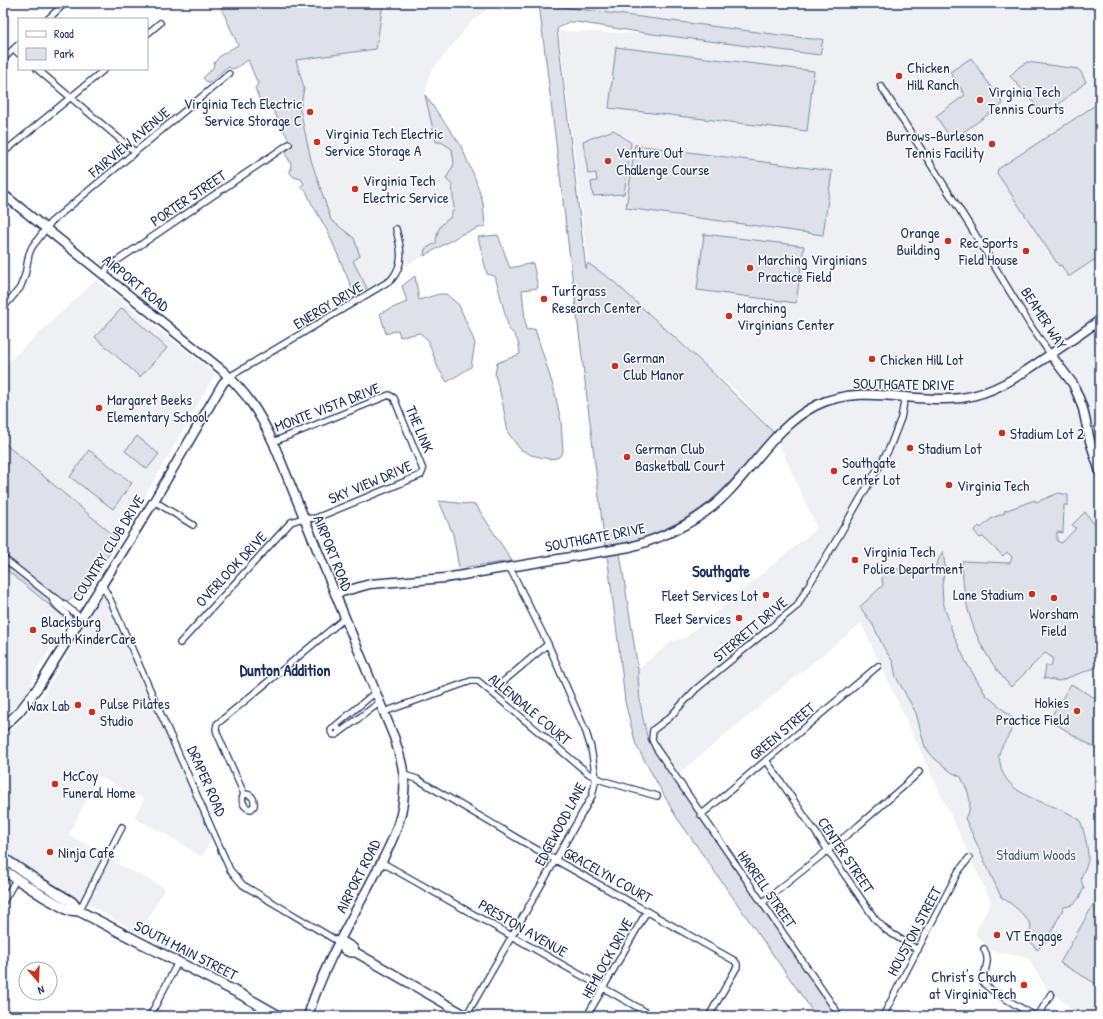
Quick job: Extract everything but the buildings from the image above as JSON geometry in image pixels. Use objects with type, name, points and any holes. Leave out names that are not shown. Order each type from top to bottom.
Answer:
[{"type":"main road","name":"SOUTH MAIN STREET","points":[[3,858],[72,902],[79,911]]},
{"type":"main road","name":"SOUTH MAIN STREET","points":[[3,870],[68,910],[79,911],[279,1016]]},
{"type":"street","points":[[49,18],[66,3]]},
{"type":"street","points":[[148,33],[160,23]]},
{"type":"street","points":[[3,59],[18,45]]},
{"type":"street","points":[[14,49],[18,53]]},
{"type":"street","points":[[38,70],[135,152]]},
{"type":"street","points":[[3,153],[104,70]]},
{"type":"street","name":"FAIRVIEW AVENUE","points":[[3,308],[20,288],[32,247],[51,222],[229,74]]},
{"type":"street","name":"BEAMER WAY","points":[[881,86],[970,226],[1032,328],[1073,384],[1080,398],[1090,441],[1100,472]]},
{"type":"street","name":"PORTER STREET","points":[[104,275],[108,267],[289,144]]},
{"type":"street","name":"AIRPORT ROAD","points":[[4,195],[230,378],[253,404],[262,418],[273,442],[384,712],[399,753],[404,775],[404,795],[400,819],[395,834],[339,942],[318,987],[308,1016]]},
{"type":"street","name":"ENERGY DRIVE","points":[[230,378],[391,280],[398,270],[401,256],[396,229]]},
{"type":"street","name":"SOUTHGATE DRIVE","points":[[335,594],[370,584],[421,580],[510,568],[630,547],[669,534],[700,516],[720,501],[778,435],[806,411],[830,400],[861,395],[945,400],[974,396],[1004,385],[1051,355],[1100,320]]},
{"type":"street","name":"COUNTRY CLUB DRIVE","points":[[3,727],[32,698],[154,501],[223,383],[230,378]]},
{"type":"street","name":"MONTE VISTA DRIVE","points":[[273,442],[386,396],[391,396]]},
{"type":"street","name":"THE LINK","points":[[391,396],[394,398],[423,469],[423,473]]},
{"type":"street","name":"STERRETT DRIVE","points":[[675,776],[656,748],[652,739],[653,730],[669,718],[696,690],[797,606],[888,449],[901,418],[905,397]]},
{"type":"street","name":"SKY VIEW DRIVE","points":[[304,519],[316,518],[423,473]]},
{"type":"street","points":[[154,501],[193,525]]},
{"type":"street","name":"OVERLOOK DRIVE","points":[[180,643],[291,522],[304,519]]},
{"type":"street","points":[[3,558],[50,596],[56,598],[81,618]]},
{"type":"street","name":"EDGEWOOD LANE","points":[[466,1016],[592,796],[596,778],[591,748],[586,732],[548,644],[510,568]]},
{"type":"street","name":"DRAPER ROAD","points":[[102,585],[109,597],[230,870],[243,885],[339,942],[343,949],[350,953],[355,952],[466,1016]]},
{"type":"street","points":[[50,596],[53,602],[67,614],[69,618],[67,641]]},
{"type":"street","points":[[244,794],[217,733],[216,729],[218,724],[345,618]]},
{"type":"street","points":[[492,691],[548,644]]},
{"type":"street","name":"GREEN STREET","points":[[701,815],[878,666]]},
{"type":"street","name":"ALLENDALE COURT","points":[[384,712],[475,680],[481,682],[530,725],[596,778],[657,796]]},
{"type":"street","points":[[376,693],[355,708],[334,727],[332,729],[332,734],[335,735],[339,733],[380,703]]},
{"type":"street","name":"CENTER STREET","points":[[766,760],[878,923],[891,934],[918,950]]},
{"type":"street","points":[[762,903],[828,850],[919,772]]},
{"type":"street","name":"GRACELYN COURT","points":[[404,775],[417,779],[556,860],[735,961],[737,967],[709,1016]]},
{"type":"street","name":"HARRELL STREET","points":[[675,776],[840,1016]]},
{"type":"street","points":[[79,911],[122,827]]},
{"type":"street","name":"HOUSTON STREET","points":[[883,1016],[958,872],[969,858]]},
{"type":"street","name":"PRESTON AVENUE","points":[[381,862],[652,1016]]},
{"type":"street","points":[[3,902],[22,871]]},
{"type":"street","name":"HEMLOCK DRIVE","points":[[587,1016],[647,911]]},
{"type":"street","points":[[984,949],[988,957],[988,963],[985,969],[983,983],[995,993],[1036,1016],[1051,994]]},
{"type":"street","points":[[150,1016],[178,962]]},
{"type":"shaded area","points":[[383,3],[495,3],[472,21],[429,74],[425,95],[460,144],[475,178],[483,203],[485,226],[462,234],[367,288],[353,260],[360,256],[354,238],[331,220],[311,160],[300,110],[304,88],[296,60],[376,49]]},
{"type":"shaded area","name":"Virginia Tech","points":[[529,3],[1100,3],[1100,1016],[1078,1016],[1056,995],[1048,991],[1028,958],[992,951],[975,934],[991,902],[861,623],[673,778],[648,740],[638,681],[638,669],[672,641],[685,638],[817,528],[774,433],[735,390],[706,366],[613,281],[588,263],[559,31],[808,39]]},
{"type":"shaded area","name":"Margaret Beeks Elementary School","points":[[96,280],[215,374],[155,479],[118,539],[3,442],[3,367]]},
{"type":"shaded area","points":[[3,567],[64,617],[64,622],[61,630],[33,677],[31,686],[23,698],[3,718]]},
{"type":"shaded area","points":[[103,595],[212,837],[202,857],[169,836],[134,818],[144,799],[98,776],[69,835],[104,854],[112,861],[165,888],[140,934],[45,879],[3,851],[3,737],[24,719],[41,699]]},
{"type":"green space","points":[[219,3],[383,3],[376,49],[296,60],[304,88],[300,110],[311,160],[331,220],[354,238],[360,256],[353,261],[367,288],[354,293],[328,232],[306,191],[300,187],[304,184],[301,179],[294,177],[290,173],[291,164],[285,153],[292,146],[269,102],[265,103],[260,101],[255,88],[258,84],[248,60],[234,69],[227,67],[209,84],[203,78],[213,68],[214,63],[221,55],[238,45]]},
{"type":"green space","points":[[539,4],[812,39],[823,39],[820,55],[645,33],[576,22],[568,22],[557,29],[586,269],[588,263],[613,281],[706,366],[774,433],[728,484],[700,508],[675,524],[647,536],[633,541],[605,546]]},
{"type":"green space","points":[[616,47],[814,71],[807,131],[609,108]]},
{"type":"green space","name":"Virginia Tech Tennis Courts","points":[[971,58],[1003,104],[952,140],[936,116],[965,95],[950,72]]},
{"type":"green space","points":[[1027,62],[1078,69],[1086,82],[1048,113],[1043,113],[1010,76],[1019,67]]},
{"type":"green space","points":[[425,95],[460,144],[475,178],[483,203],[485,226],[462,234],[424,256],[425,249],[436,243],[439,228],[450,218],[454,208],[452,185],[446,179],[454,164],[452,149],[441,142],[436,142]]},
{"type":"green space","points":[[1100,102],[1100,256],[1068,276],[1061,265],[1059,266],[997,173],[998,169]]},
{"type":"green space","name":"Venture Out Challenge Course","points":[[614,130],[631,143],[624,194],[593,196],[591,182],[597,181],[596,173],[588,174],[583,141]]},
{"type":"green space","points":[[635,145],[832,171],[823,235],[626,208]]},
{"type":"green space","name":"Marching Virginians Practice Field","points":[[704,234],[804,246],[796,303],[697,290]]},
{"type":"green space","points":[[498,235],[510,268],[533,263],[538,288],[522,290],[526,330],[535,329],[554,389],[561,421],[563,452],[557,458],[549,459],[531,455],[520,449],[508,433],[502,400],[495,375],[497,363],[520,354],[520,350],[517,340],[509,329],[495,276],[487,274],[478,237]]},
{"type":"green space","points":[[415,276],[419,300],[439,294],[446,294],[459,305],[475,343],[471,367],[447,382],[438,368],[428,340],[420,333],[400,337],[398,330],[386,334],[380,313],[407,302],[402,286]]},
{"type":"green space","points":[[122,308],[167,348],[140,377],[95,337]]},
{"type":"green space","points":[[137,436],[159,454],[147,469],[125,451]]},
{"type":"green space","points":[[3,442],[118,539],[88,589],[68,601],[64,617],[3,567]]},
{"type":"green space","points":[[89,450],[132,483],[113,509],[70,477]]},
{"type":"green space","name":"Lane Stadium","points":[[1059,493],[1068,495],[1068,505],[1064,505],[1063,533],[1057,532],[1057,541],[1062,543],[1076,528],[1072,525],[1085,512],[1100,532],[1100,633],[1098,633],[1095,641],[1100,645],[1100,666],[1059,681],[1044,678],[1046,665],[1051,666],[1053,658],[1045,653],[1011,687],[989,658],[974,629],[965,597],[962,561],[1010,563],[1012,557],[1007,552],[1003,556],[983,537],[980,538],[974,531],[979,526],[981,528],[992,518],[1005,513],[1004,511],[1035,500],[1036,502]]},
{"type":"green space","points":[[439,501],[476,505],[512,561],[459,568],[453,534]]},
{"type":"green space","name":"Stadium Woods","points":[[943,551],[945,566],[942,585],[943,602],[952,631],[966,662],[986,695],[1012,717],[1012,727],[999,755],[1003,774],[1016,789],[1080,820],[1086,839],[1088,862],[1081,879],[1084,887],[1075,903],[1064,907],[1046,942],[1037,950],[1029,939],[1031,925],[1018,910],[1001,897],[965,818],[969,811],[970,802],[968,792],[961,777],[951,772],[934,758],[925,747],[916,713],[896,677],[893,662],[884,648],[873,625],[860,607],[883,585],[882,579],[885,571],[921,568],[933,571]]},
{"type":"green space","points":[[620,553],[638,669],[641,705],[648,740],[730,862],[837,1016],[816,1016],[675,815],[636,745],[625,702],[607,555]]},
{"type":"green space","name":"Hokies Practice Field","points":[[1071,684],[1100,701],[1100,751],[1049,720]]},
{"type":"green space","points":[[1093,905],[1100,909],[1100,986],[1060,963]]},
{"type":"place","name":"Chicken Hill Ranch","points":[[899,76]]},
{"type":"place","name":"Virginia Tech Tennis Courts","points":[[980,100]]},
{"type":"place","name":"Virginia Tech Electric Service Storage C","points":[[310,112]]},
{"type":"place","name":"Virginia Tech Electric Service Storage A","points":[[317,142]]},
{"type":"place","name":"Burrows-Burleson Tennis Facility","points":[[992,144]]},
{"type":"place","name":"Venture Out Challenge Course","points":[[608,161]]},
{"type":"place","name":"Virginia Tech Electric Service","points":[[355,189]]},
{"type":"place","name":"Orange Building","points":[[948,241]]},
{"type":"place","name":"Rec Sports Field House","points":[[1026,251]]},
{"type":"place","name":"Marching Virginians Practice Field","points":[[750,268]]},
{"type":"place","name":"Turfgrass Research Center","points":[[544,299]]},
{"type":"place","name":"Marching Virginians Center","points":[[729,316]]},
{"type":"place","name":"Chicken Hill Lot","points":[[872,359]]},
{"type":"place","name":"German Club Manor","points":[[615,366]]},
{"type":"place","name":"Margaret Beeks Elementary School","points":[[99,408]]},
{"type":"place","name":"Stadium Lot 2","points":[[1002,433]]},
{"type":"place","name":"Stadium Lot","points":[[910,448]]},
{"type":"place","name":"German Club Basketball Court","points":[[627,457]]},
{"type":"place","name":"Southgate Center Lot","points":[[834,471]]},
{"type":"place","name":"Virginia Tech","points":[[949,485]]},
{"type":"place","name":"Virginia Tech Police Department","points":[[855,560]]},
{"type":"place","name":"Lane Stadium","points":[[1032,594]]},
{"type":"place","name":"Fleet Services Lot","points":[[766,595]]},
{"type":"place","name":"Worsham Field","points":[[1054,598]]},
{"type":"place","name":"Fleet Services","points":[[739,618]]},
{"type":"place","name":"Blacksburg South KinderCare","points":[[33,630]]},
{"type":"place","name":"Wax Lab","points":[[78,705]]},
{"type":"place","name":"Hokies Practice Field","points":[[1077,711]]},
{"type":"place","name":"Pulse Pilates Studio","points":[[92,712]]},
{"type":"place","name":"McCoy Funeral Home","points":[[55,784]]},
{"type":"place","name":"Ninja Cafe","points":[[50,852]]},
{"type":"place","name":"VT Engage","points":[[997,935]]},
{"type":"place","name":"Christ's Church at Virginia Tech","points":[[1024,985]]},
{"type":"district","name":"Southgate","points":[[721,571]]},
{"type":"district","name":"Dunton Addition","points":[[285,670]]}]
